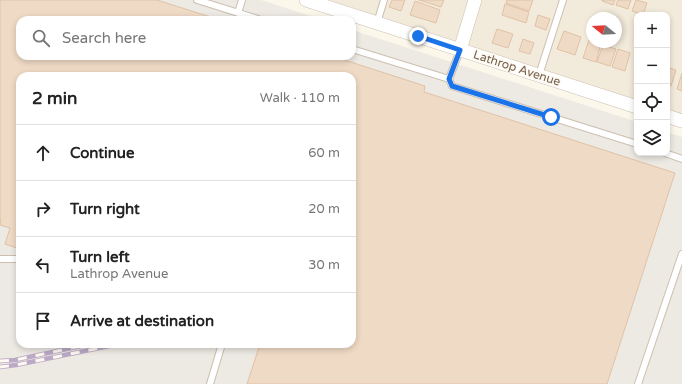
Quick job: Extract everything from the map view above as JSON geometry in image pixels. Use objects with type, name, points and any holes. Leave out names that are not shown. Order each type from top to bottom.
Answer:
[{"type":"street","name":"Lathrop Avenue","points":[[306,0],[355,16]]},
{"type":"street","points":[[460,50],[475,0]]},
{"type":"street","name":"Lathrop Avenue","points":[[356,16],[634,106]]},
{"type":"street","points":[[670,117],[682,121]]},
{"type":"lane","points":[[197,0],[248,16]]},
{"type":"lane","points":[[238,13],[242,0]]},
{"type":"lane","points":[[377,23],[384,0]]},
{"type":"lane","points":[[539,75],[563,0]]},
{"type":"lane","points":[[356,50],[449,79]]},
{"type":"lane","points":[[460,50],[449,79],[452,86],[634,143]]},
{"type":"lane","points":[[670,154],[682,158]]},
{"type":"lane","points":[[638,384],[682,254]]},
{"type":"lane","points":[[0,259],[16,259]]},
{"type":"lane","points":[[210,384],[221,348]]},
{"type":"shaded area","points":[[0,0],[261,0],[311,16],[16,16],[16,60],[356,60],[356,31],[634,121],[634,156],[670,156],[670,133],[682,137],[682,384],[0,384]]},
{"type":"shaded area","points":[[329,0],[682,0],[682,115],[670,111],[670,12],[634,12],[634,100],[489,54]]},
{"type":"building","points":[[0,0],[157,0],[207,16],[16,16],[16,60],[344,60],[425,86],[424,92],[675,173],[607,384],[247,384],[259,348],[356,348],[356,72],[16,72],[16,248],[5,244],[10,228],[0,225]]},
{"type":"building","points":[[392,0],[405,0],[401,11],[389,7]]},
{"type":"building","points":[[419,0],[444,0],[441,7]]},
{"type":"building","points":[[507,0],[533,0],[529,11],[506,3]]},
{"type":"building","points":[[602,0],[615,0],[613,5]]},
{"type":"building","points":[[618,0],[631,0],[628,9],[616,5]]},
{"type":"building","points":[[636,0],[647,3],[644,12],[632,11]]},
{"type":"building","points":[[415,1],[440,10],[436,23],[410,15]]},
{"type":"building","points":[[505,4],[529,12],[526,23],[502,15]]},
{"type":"building","points":[[538,15],[550,19],[546,30],[535,26]]},
{"type":"building","points":[[497,29],[513,34],[508,48],[492,43]]},
{"type":"building","points":[[564,31],[581,37],[575,55],[557,49]]},
{"type":"building","points":[[523,39],[534,43],[530,54],[519,51]]},
{"type":"building","points":[[586,48],[600,48],[596,62],[583,58]]},
{"type":"building","points":[[602,48],[616,49],[610,66],[597,62]]},
{"type":"building","points":[[618,49],[630,53],[625,71],[612,67]]},
{"type":"building","points":[[670,68],[676,70],[670,86]]},
{"type":"building","points":[[682,73],[682,91],[677,89]]},
{"type":"railway","points":[[0,361],[15,360],[71,348]]},
{"type":"railway","points":[[0,367],[99,348]]},
{"type":"route","points":[[418,36],[460,50],[449,79],[452,86],[551,117]]}]
